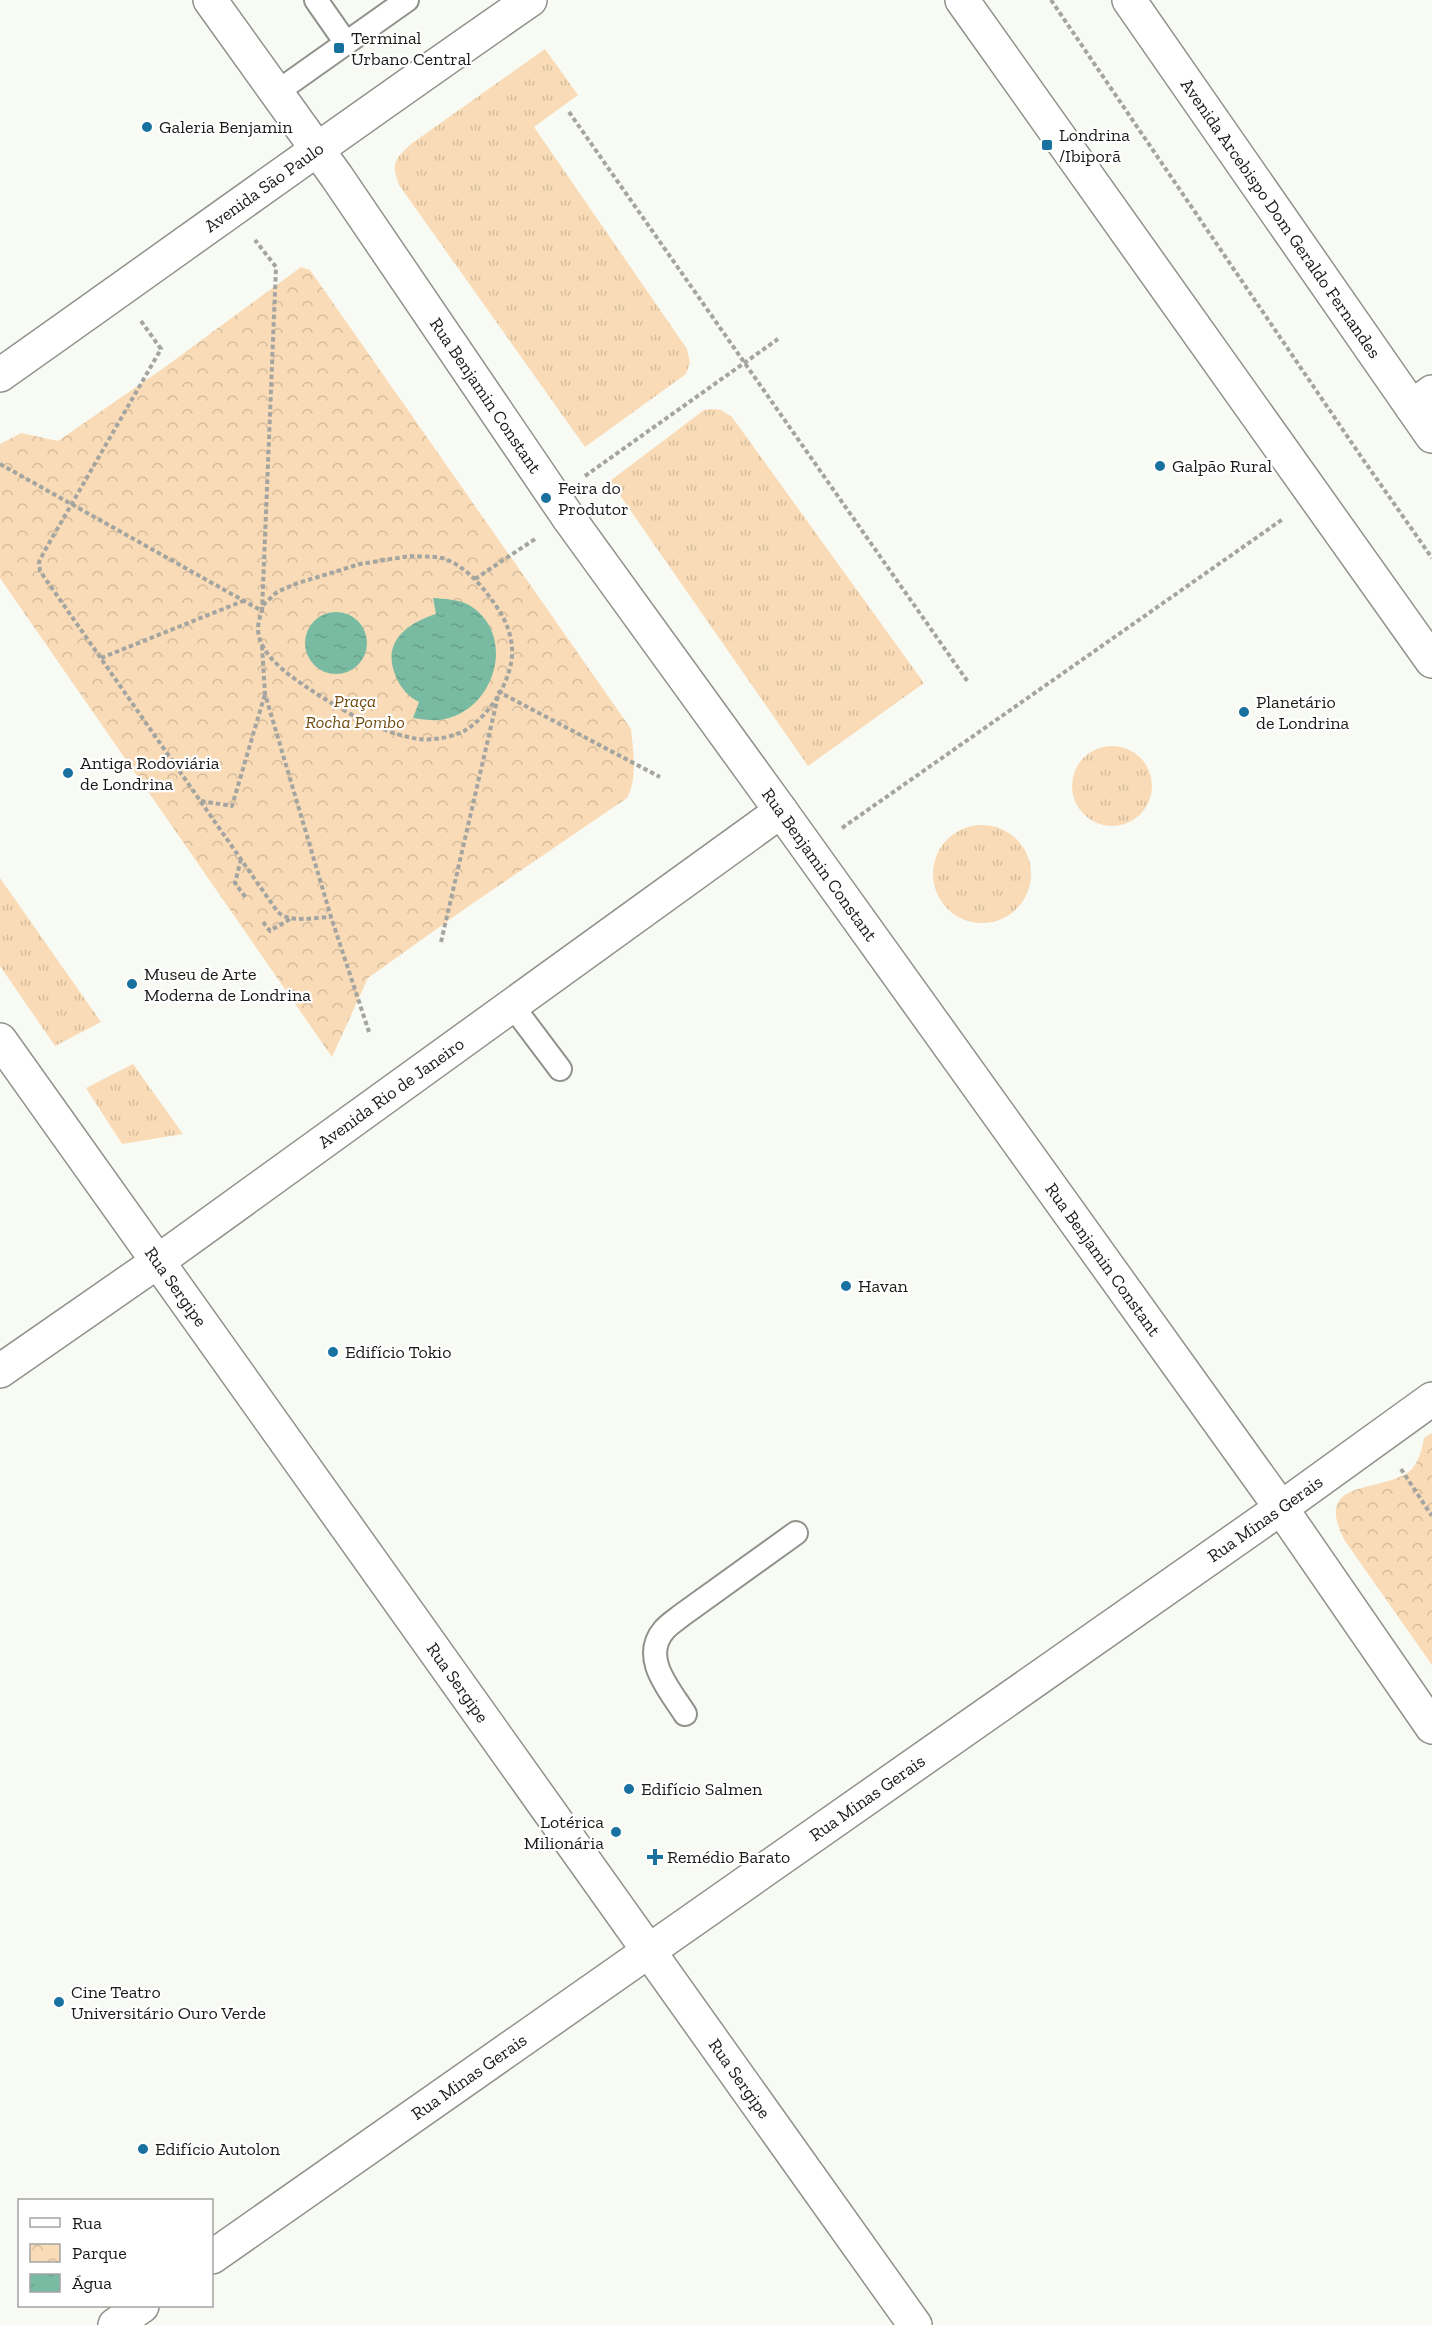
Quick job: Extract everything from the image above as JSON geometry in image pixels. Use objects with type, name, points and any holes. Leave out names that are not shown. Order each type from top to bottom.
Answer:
[{"type":"street","name":"Rua Benjamin Constant","points":[[210,0],[277,92],[568,517],[782,811],[1281,1508],[1432,1727]]},
{"type":"street","name":"Avenida São Paulo","points":[[0,375],[234,210],[316,149],[530,0]]},
{"type":"street","points":[[962,0],[1432,661]]},
{"type":"street","name":"Avenida Arcebispo Dom Geraldo Fernandes","points":[[1129,0],[1422,400],[1432,436]]},
{"type":"street","name":"Avenida Rio de Janeiro","points":[[0,1371],[157,1262],[782,811]]},
{"type":"street","name":"Rua Sergipe","points":[[0,1040],[915,2325]]},
{"type":"street","name":"Rua Minas Gerais","points":[[213,2256],[1281,1508],[1432,1399]]},
{"type":"street","points":[[114,2325],[141,2307]]},
{"type":"lane","points":[[316,0],[346,43]]},
{"type":"lane","points":[[277,92],[398,3]]},
{"type":"lane","points":[[512,1005],[560,1069]]},
{"type":"lane","points":[[685,1714],[662,1679],[655,1662],[654,1650],[657,1640],[664,1629],[682,1615],[796,1533]]},
{"type":"path","points":[[1051,0],[1366,465],[1432,558]]},
{"type":"path","points":[[569,112],[968,682]]},
{"type":"path","points":[[234,210],[276,267],[262,610],[258,635],[262,645],[286,675],[328,702],[391,732],[421,739],[440,738],[463,732],[486,711],[509,676],[512,649],[503,615],[469,573],[443,558],[410,556],[360,564],[295,584],[277,592],[263,605],[262,610]]},
{"type":"path","points":[[120,290],[161,349],[39,562],[40,571],[282,917],[331,917]]},
{"type":"path","points":[[584,477],[778,339]]},
{"type":"path","points":[[0,464],[262,610]]},
{"type":"path","points":[[809,850],[1315,496]]},
{"type":"path","points":[[475,579],[568,517]]},
{"type":"path","points":[[101,658],[243,601]]},
{"type":"path","points":[[262,645],[265,694],[331,917],[369,1032]]},
{"type":"path","points":[[499,692],[660,777]]},
{"type":"path","points":[[441,942],[499,692]]},
{"type":"path","points":[[200,801],[232,806],[265,694]]},
{"type":"path","points":[[241,859],[235,883],[246,898]]},
{"type":"path","points":[[263,922],[270,932],[291,918]]},
{"type":"path","points":[[1399,1466],[1432,1515]]},
{"type":"green space","points":[[545,49],[578,95],[534,127],[687,349],[690,363],[686,374],[585,447],[399,185],[395,172],[398,158],[411,144]]},
{"type":"green space","name":"Praça Rocha Pombo","points":[[301,267],[310,270],[631,729],[634,764],[633,782],[627,798],[368,978],[332,1057],[0,578],[0,444],[21,433],[58,441],[165,367]]},
{"type":"green space","points":[[704,410],[721,410],[732,417],[924,683],[808,766],[610,481]]},
{"type":"green space","points":[[1112,746],[1127,749],[1140,758],[1149,771],[1152,786],[1149,801],[1140,814],[1127,823],[1112,826],[1097,823],[1084,814],[1075,801],[1072,786],[1075,771],[1084,758],[1097,749]]},
{"type":"green space","points":[[982,825],[1001,829],[1017,839],[1027,855],[1031,874],[1027,893],[1017,909],[1001,919],[982,923],[963,919],[947,909],[937,893],[933,874],[937,855],[947,839],[963,829]]},
{"type":"green space","points":[[0,878],[101,1022],[55,1046],[0,966]]},
{"type":"green space","points":[[133,1064],[183,1134],[122,1144],[86,1088]]},
{"type":"green space","points":[[1432,1433],[1432,1665],[1345,1541],[1337,1520],[1337,1506],[1344,1496],[1355,1490],[1400,1477],[1412,1469],[1418,1459],[1424,1438]]},
{"type":"water","points":[[433,598],[456,600],[469,605],[484,618],[493,634],[496,651],[494,669],[488,686],[477,701],[463,712],[445,719],[429,720],[413,718],[419,702],[407,694],[399,683],[393,670],[392,658],[397,639],[404,631],[413,624],[436,614]]},
{"type":"water","points":[[336,612],[358,621],[367,643],[358,665],[336,674],[314,665],[305,643],[314,621]]},
{"type":"place","name":"Terminal Urbano Central","points":[[339,48]]},
{"type":"place","name":"Galeria Benjamin","points":[[147,127]]},
{"type":"place","name":"Londrina /Ibiporã","points":[[1047,145]]},
{"type":"place","name":"Galpão Rural","points":[[1160,466]]},
{"type":"place","name":"Feira do Produtor","points":[[546,498]]},
{"type":"place","name":"Planetário de Londrina","points":[[1244,712]]},
{"type":"place","name":"Antiga Rodoviária de Londrina","points":[[68,773]]},
{"type":"place","name":"Museu de Arte Moderna de Londrina","points":[[132,984]]},
{"type":"place","name":"Havan","points":[[846,1286]]},
{"type":"place","name":"Edifício Tokio","points":[[333,1352]]},
{"type":"place","name":"Edifício Salmen","points":[[629,1789]]},
{"type":"place","name":"Lotérica Milionária","points":[[616,1832]]},
{"type":"place","name":"Remédio Barato","points":[[655,1857]]},
{"type":"place","name":"Cine Teatro Universitário Ouro Verde","points":[[59,2002]]},
{"type":"place","name":"Edifício Autolon","points":[[143,2149]]}]
